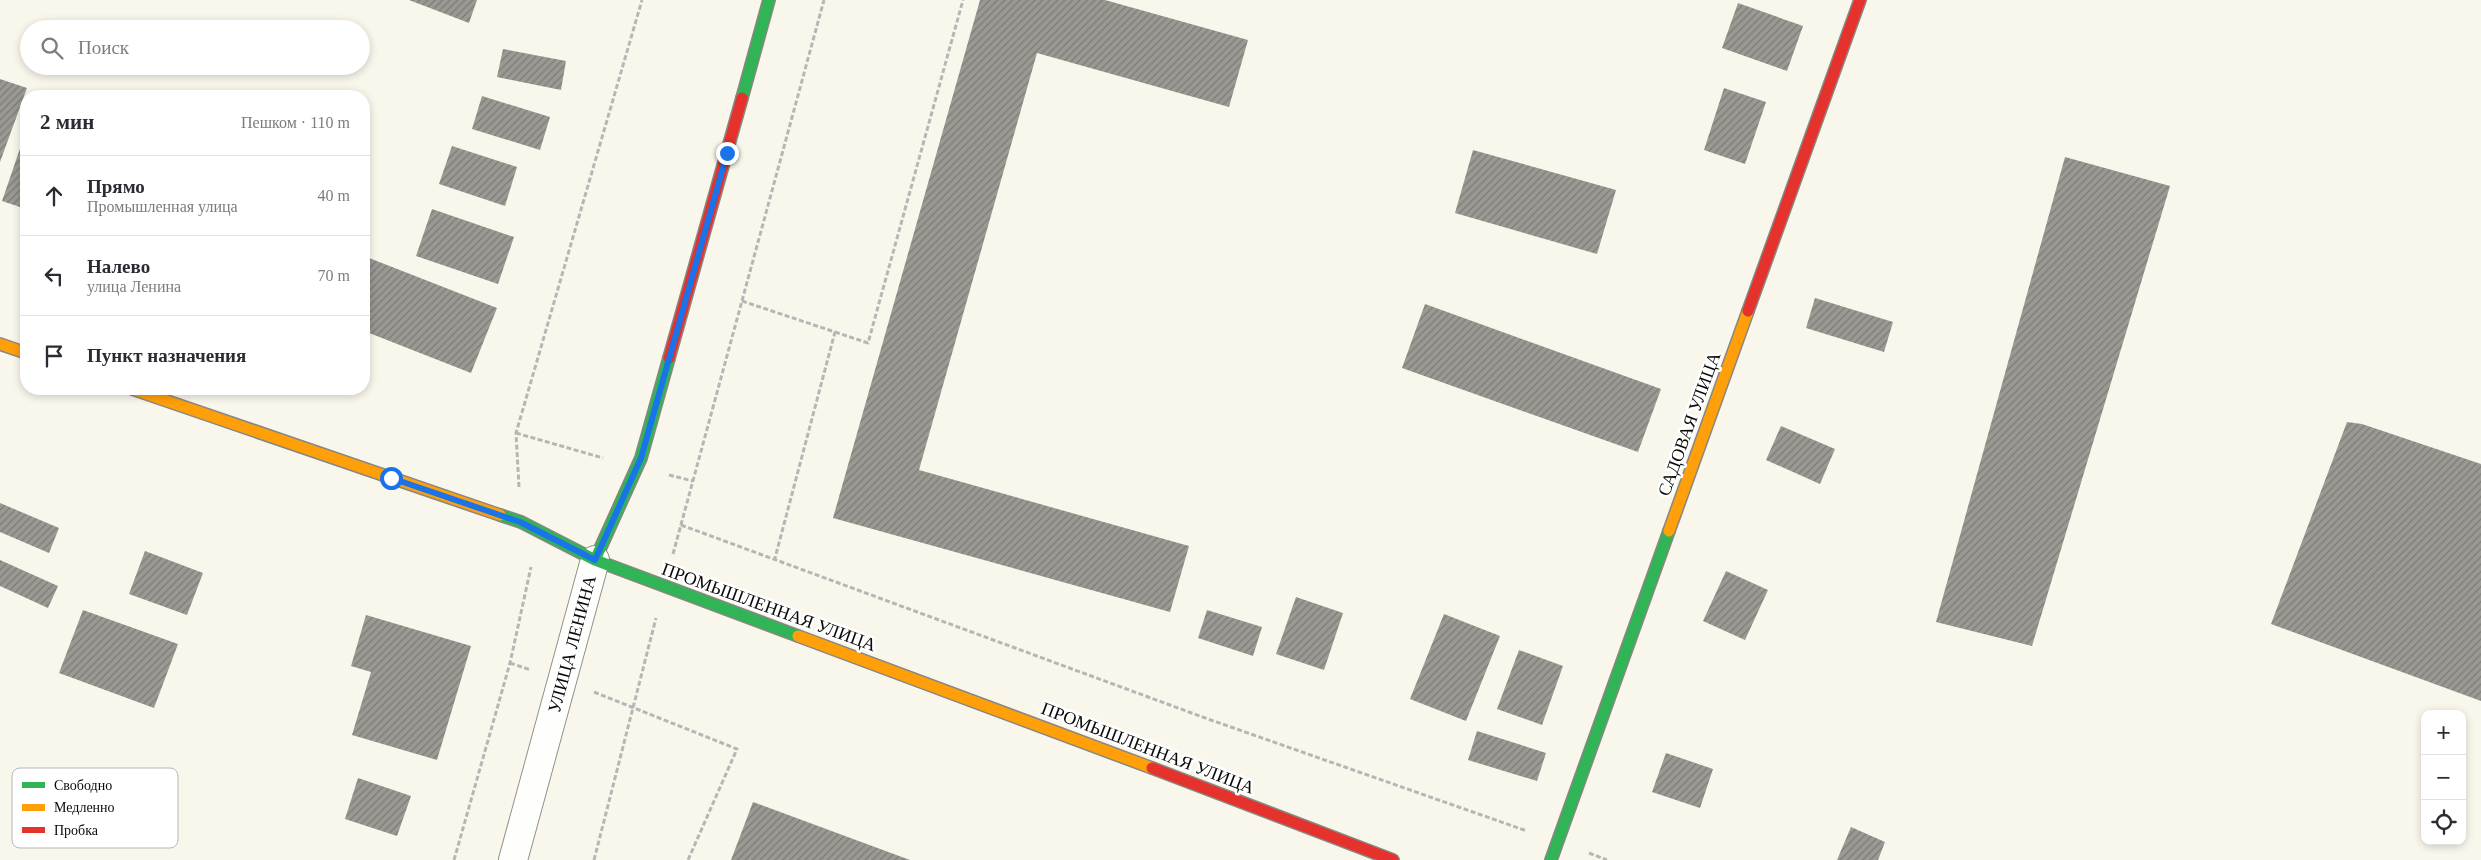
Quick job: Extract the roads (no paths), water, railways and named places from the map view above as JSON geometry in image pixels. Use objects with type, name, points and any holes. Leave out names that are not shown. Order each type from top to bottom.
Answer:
[{"type":"street","name":"УЛИЦА ЛЕНИНА","points":[[513,860],[595,560],[641,458],[769,0]]},
{"type":"street","name":"САДОВАЯ УЛИЦА","points":[[1551,860],[1860,0]]},
{"type":"street","points":[[0,344],[20,351]]},
{"type":"street","name":"ПРОМЫШЛЕННАЯ УЛИЦА","points":[[150,395],[520,522],[595,560],[664,587],[1196,784],[1393,860]]}]
